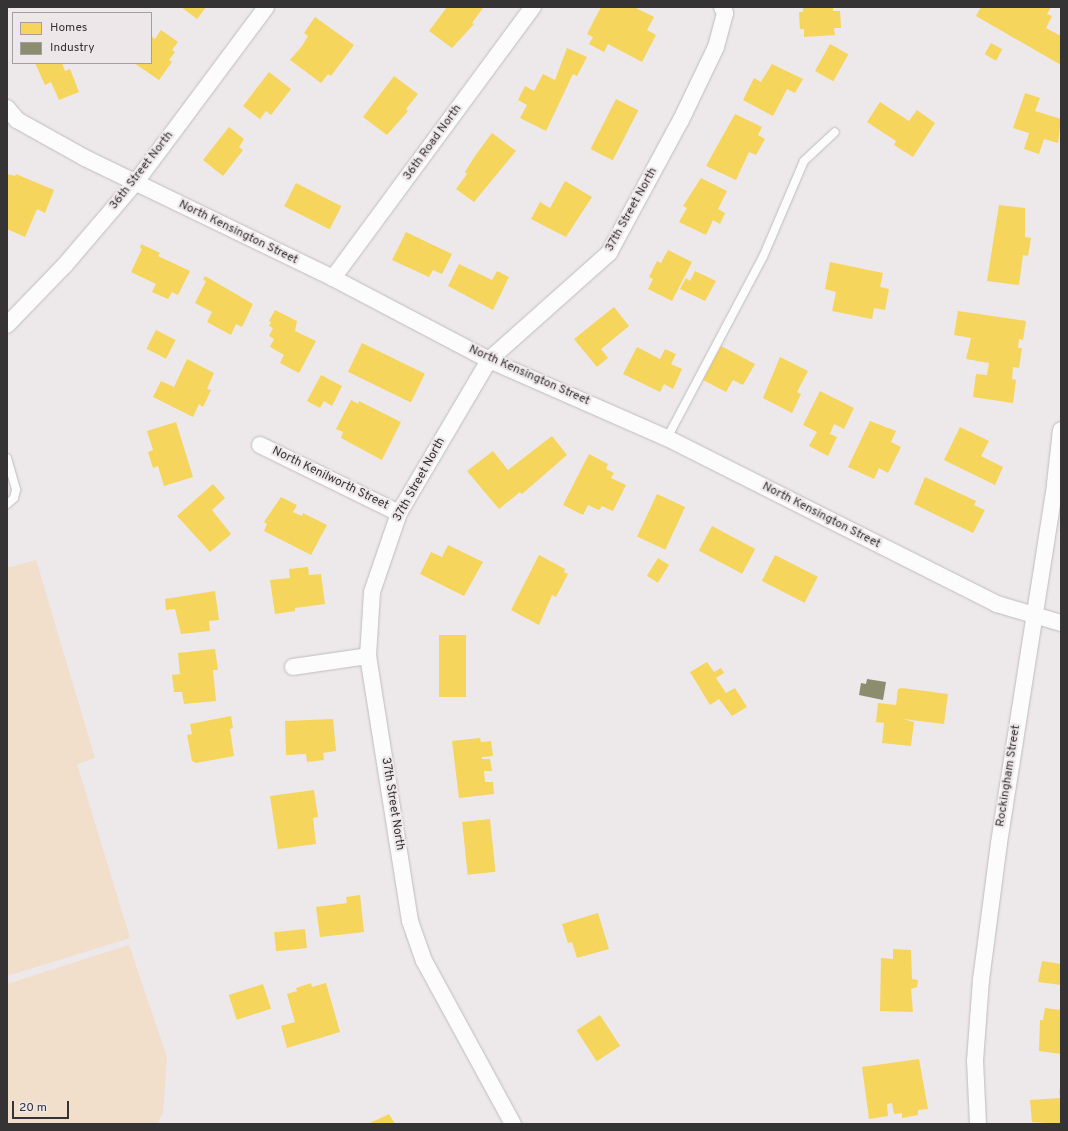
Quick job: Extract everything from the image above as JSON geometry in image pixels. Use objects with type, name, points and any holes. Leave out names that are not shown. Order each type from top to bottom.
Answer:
[{"type":"street","name":"36th Street North","points":[[7,325],[66,265],[135,183],[266,7]]},
{"type":"street","name":"36th Road North","points":[[333,278],[533,7]]},
{"type":"street","name":"37th Street North","points":[[513,1124],[424,961],[410,921],[368,656],[372,592],[399,513],[489,360],[609,253],[681,120],[710,60],[716,47],[723,10]]},
{"type":"street","name":"North Kensington Street","points":[[7,108],[17,120],[135,183],[333,278],[489,360],[667,438],[997,604],[1033,616],[1061,623]]},
{"type":"street","name":"Rockingham Street","points":[[978,1124],[975,1061],[981,980],[1033,616],[1055,484],[1061,430]]},
{"type":"street","name":"North Kenilworth Street","points":[[260,445],[399,513]]},
{"type":"street","points":[[293,667],[368,656]]},
{"type":"lane","points":[[667,438],[763,257],[804,161],[835,132]]},
{"type":"lane","points":[[7,458],[16,490],[14,498],[7,504]]},
{"type":"shaded area","points":[[36,560],[95,758],[77,764],[130,938],[7,976],[7,568]]},
{"type":"shaded area","points":[[129,945],[167,1057],[163,1113],[157,1124],[7,1124],[7,984]]},
{"type":"building: Homes","points":[[181,7],[206,7],[197,19]]},
{"type":"building: Homes","points":[[447,7],[483,8],[472,23],[474,24],[452,48],[429,31]]},
{"type":"building: Homes","points":[[601,7],[634,7],[654,17],[647,30],[656,35],[642,62],[608,44],[604,52],[589,44],[593,37],[587,34]]},
{"type":"building: Homes","points":[[803,7],[833,7],[833,11],[840,11],[841,28],[834,28],[835,35],[804,37],[804,29],[800,29],[799,12],[803,12]]},
{"type":"building: Homes","points":[[981,7],[1051,7],[1047,14],[1052,16],[1046,28],[1061,36],[1061,65],[976,16]]},
{"type":"building: Homes","points":[[315,17],[354,45],[331,76],[328,74],[321,83],[290,60],[308,36],[304,33]]},
{"type":"building: Homes","points":[[161,30],[178,42],[172,50],[175,52],[169,60],[172,62],[159,80],[135,64],[152,64],[152,37],[155,39]]},
{"type":"building: Homes","points":[[991,43],[1002,49],[996,61],[985,54]]},
{"type":"building: Homes","points":[[830,44],[848,54],[833,81],[815,71]]},
{"type":"building: Homes","points":[[567,48],[587,57],[577,76],[573,74],[546,131],[520,118],[527,105],[518,100],[525,86],[534,91],[543,74],[555,80]]},
{"type":"building: Homes","points":[[35,64],[62,64],[65,71],[70,69],[79,92],[59,100],[51,82],[45,85]]},
{"type":"building: Homes","points":[[772,64],[803,79],[795,93],[787,89],[773,116],[743,100],[754,78],[761,82]]},
{"type":"building: Homes","points":[[269,72],[291,89],[271,115],[266,111],[260,119],[243,106]]},
{"type":"building: Homes","points":[[394,76],[418,94],[406,109],[408,111],[387,135],[363,117]]},
{"type":"building: Homes","points":[[1025,93],[1040,98],[1035,111],[1061,119],[1058,143],[1044,139],[1039,154],[1024,149],[1029,133],[1013,128]]},
{"type":"building: Homes","points":[[616,99],[638,110],[613,160],[591,149]]},
{"type":"building: Homes","points":[[880,102],[909,121],[917,110],[935,123],[913,157],[894,145],[896,141],[867,122]]},
{"type":"building: Homes","points":[[735,114],[762,127],[758,135],[765,139],[756,155],[749,152],[736,180],[706,166]]},
{"type":"building: Homes","points":[[229,127],[244,139],[239,147],[243,150],[223,176],[203,160]]},
{"type":"building: Homes","points":[[492,133],[516,151],[474,202],[456,189],[467,174],[465,172],[475,156]]},
{"type":"building: Homes","points":[[7,174],[15,176],[16,174],[54,190],[45,213],[37,209],[25,237],[7,229]]},
{"type":"building: Homes","points":[[701,178],[727,191],[718,209],[725,213],[720,224],[713,220],[706,235],[679,222],[687,208],[683,206]]},
{"type":"building: Homes","points":[[565,181],[592,197],[566,237],[531,219],[540,202],[550,208]]},
{"type":"building: Homes","points":[[296,183],[341,206],[330,229],[284,206]]},
{"type":"building: Homes","points":[[999,205],[1025,208],[1025,237],[1031,238],[1028,256],[1023,255],[1019,285],[987,281]]},
{"type":"building: Homes","points":[[406,232],[452,254],[442,274],[433,270],[429,277],[392,260]]},
{"type":"building: Homes","points":[[141,244],[160,253],[158,256],[190,271],[178,295],[172,292],[168,299],[152,292],[156,284],[131,272],[142,249],[140,248]]},
{"type":"building: Homes","points":[[668,250],[692,262],[672,301],[648,289],[653,279],[649,277],[657,261],[661,263]]},
{"type":"building: Homes","points":[[830,262],[883,273],[880,287],[889,289],[885,310],[874,308],[872,319],[832,311],[836,292],[825,289]]},
{"type":"building: Homes","points":[[459,264],[492,280],[497,271],[509,277],[493,310],[448,286]]},
{"type":"building: Homes","points":[[695,271],[716,281],[705,301],[680,289],[686,278],[690,281]]},
{"type":"building: Homes","points":[[205,276],[253,304],[242,327],[236,324],[231,335],[207,322],[212,312],[195,303],[206,281],[203,280]]},
{"type":"building: Homes","points":[[614,307],[629,326],[601,349],[608,358],[597,367],[574,339]]},
{"type":"building: Homes","points":[[275,310],[297,321],[295,331],[316,341],[299,373],[280,363],[284,355],[270,347],[274,339],[269,336],[273,328],[269,326],[271,322],[269,321]]},
{"type":"building: Homes","points":[[958,311],[1026,321],[1023,340],[1019,339],[1018,348],[1022,348],[1019,368],[1013,367],[1012,379],[1016,380],[1013,403],[973,397],[976,374],[987,375],[989,363],[966,359],[971,338],[954,335]]},
{"type":"building: Homes","points":[[156,330],[176,340],[166,359],[146,349]]},
{"type":"building: Homes","points":[[362,343],[425,374],[411,402],[348,372]]},
{"type":"building: Homes","points":[[721,346],[755,364],[743,385],[733,380],[726,392],[703,380]]},
{"type":"building: Homes","points":[[637,347],[660,359],[665,349],[676,354],[671,364],[682,369],[673,389],[664,384],[660,392],[623,374]]},
{"type":"building: Homes","points":[[780,357],[808,371],[797,392],[801,394],[792,413],[763,398]]},
{"type":"building: Homes","points":[[187,359],[214,373],[207,389],[211,390],[203,407],[199,404],[193,417],[153,397],[161,381],[174,387]]},
{"type":"building: Homes","points":[[321,375],[342,386],[332,406],[324,401],[320,408],[307,401]]},
{"type":"building: Homes","points":[[820,391],[854,408],[844,429],[834,424],[830,434],[837,437],[828,456],[809,446],[817,432],[803,425]]},
{"type":"building: Homes","points":[[351,400],[358,404],[359,401],[401,422],[382,460],[341,438],[343,432],[336,429]]},
{"type":"building: Homes","points":[[870,421],[896,431],[891,442],[901,447],[888,473],[879,468],[874,479],[848,467]]},
{"type":"building: Homes","points":[[176,422],[193,477],[164,486],[158,466],[153,468],[148,452],[153,450],[147,431]]},
{"type":"building: Homes","points":[[960,427],[989,441],[981,456],[1003,467],[995,485],[944,460]]},
{"type":"building: Homes","points":[[552,436],[567,455],[522,494],[520,492],[499,509],[467,471],[493,451],[508,470]]},
{"type":"building: Homes","points":[[589,454],[608,464],[606,469],[614,473],[611,478],[626,485],[613,511],[602,506],[599,510],[588,505],[583,515],[563,505]]},
{"type":"building: Homes","points":[[925,477],[976,501],[974,505],[985,510],[973,533],[914,504]]},
{"type":"building: Homes","points":[[213,484],[225,498],[212,510],[231,534],[210,552],[177,516]]},
{"type":"building: Homes","points":[[657,494],[685,507],[665,550],[637,537]]},
{"type":"building: Homes","points":[[281,497],[297,505],[293,512],[302,516],[303,513],[327,525],[311,555],[264,531],[267,524],[264,522]]},
{"type":"building: Homes","points":[[712,526],[755,549],[742,574],[699,551]]},
{"type":"building: Homes","points":[[448,545],[483,562],[464,596],[420,574],[431,552],[442,557]]},
{"type":"building: Homes","points":[[539,555],[565,569],[564,572],[568,574],[556,597],[552,595],[539,625],[511,610]]},
{"type":"building: Homes","points":[[775,555],[818,577],[805,603],[762,581]]},
{"type":"building: Homes","points":[[658,558],[669,565],[658,583],[647,576]]},
{"type":"building: Homes","points":[[308,567],[309,575],[321,574],[325,604],[295,608],[295,611],[275,614],[270,580],[290,578],[289,569]]},
{"type":"building: Homes","points":[[215,591],[219,620],[209,621],[210,631],[181,634],[175,609],[166,610],[165,599]]},
{"type":"building: Homes","points":[[439,635],[466,635],[466,697],[439,697]]},
{"type":"building: Homes","points":[[215,649],[218,670],[213,670],[216,701],[184,704],[182,692],[174,692],[172,675],[180,674],[178,653]]},
{"type":"building: Homes","points":[[707,662],[714,672],[721,668],[724,673],[716,678],[726,693],[735,688],[747,707],[732,716],[719,699],[710,705],[690,672]]},
{"type":"building: Homes","points":[[902,688],[948,694],[944,724],[903,719],[914,722],[911,746],[882,743],[884,723],[876,722],[878,703],[896,705],[898,689]]},
{"type":"building: Homes","points":[[231,716],[233,728],[230,729],[234,756],[196,763],[192,761],[187,735],[192,734],[190,724]]},
{"type":"building: Homes","points":[[333,719],[336,751],[323,753],[324,760],[307,762],[306,754],[286,755],[285,721]]},
{"type":"building: Homes","points":[[480,738],[481,742],[491,741],[493,756],[482,757],[482,759],[490,759],[492,771],[484,771],[485,782],[493,782],[494,794],[459,798],[452,741]]},
{"type":"building: Homes","points":[[314,790],[318,817],[313,818],[316,844],[278,849],[270,796]]},
{"type":"building: Homes","points":[[490,819],[496,872],[468,875],[462,822]]},
{"type":"building: Homes","points":[[360,895],[364,932],[320,937],[316,907],[347,903],[346,897]]},
{"type":"building: Homes","points":[[598,913],[609,949],[577,958],[572,942],[568,943],[562,924]]},
{"type":"building: Homes","points":[[305,929],[307,948],[276,951],[274,932]]},
{"type":"building: Homes","points":[[893,949],[911,950],[912,979],[918,980],[917,987],[911,989],[913,1012],[880,1011],[881,958],[893,959]]},
{"type":"building: Homes","points":[[1042,961],[1061,964],[1061,985],[1038,982]]},
{"type":"building: Homes","points":[[311,983],[312,987],[326,983],[340,1032],[287,1048],[281,1026],[295,1022],[287,994],[297,991],[296,988]]},
{"type":"building: Homes","points":[[263,984],[271,1009],[237,1020],[229,995]]},
{"type":"building: Homes","points":[[1045,1008],[1061,1010],[1061,1054],[1039,1051],[1040,1020],[1043,1020]]},
{"type":"building: Homes","points":[[600,1015],[620,1046],[597,1061],[577,1030]]},
{"type":"building: Homes","points":[[919,1059],[928,1109],[918,1110],[918,1115],[902,1118],[902,1113],[894,1114],[892,1103],[887,1104],[888,1116],[869,1119],[862,1067]]},
{"type":"building: Homes","points":[[1059,1090],[1061,1090],[1061,1124],[1032,1122],[1030,1100],[1060,1098]]},
{"type":"building: Homes","points":[[389,1114],[395,1124],[368,1124]]},
{"type":"building: Industry","points":[[867,679],[886,682],[883,700],[859,695],[861,683],[866,684]]}]
